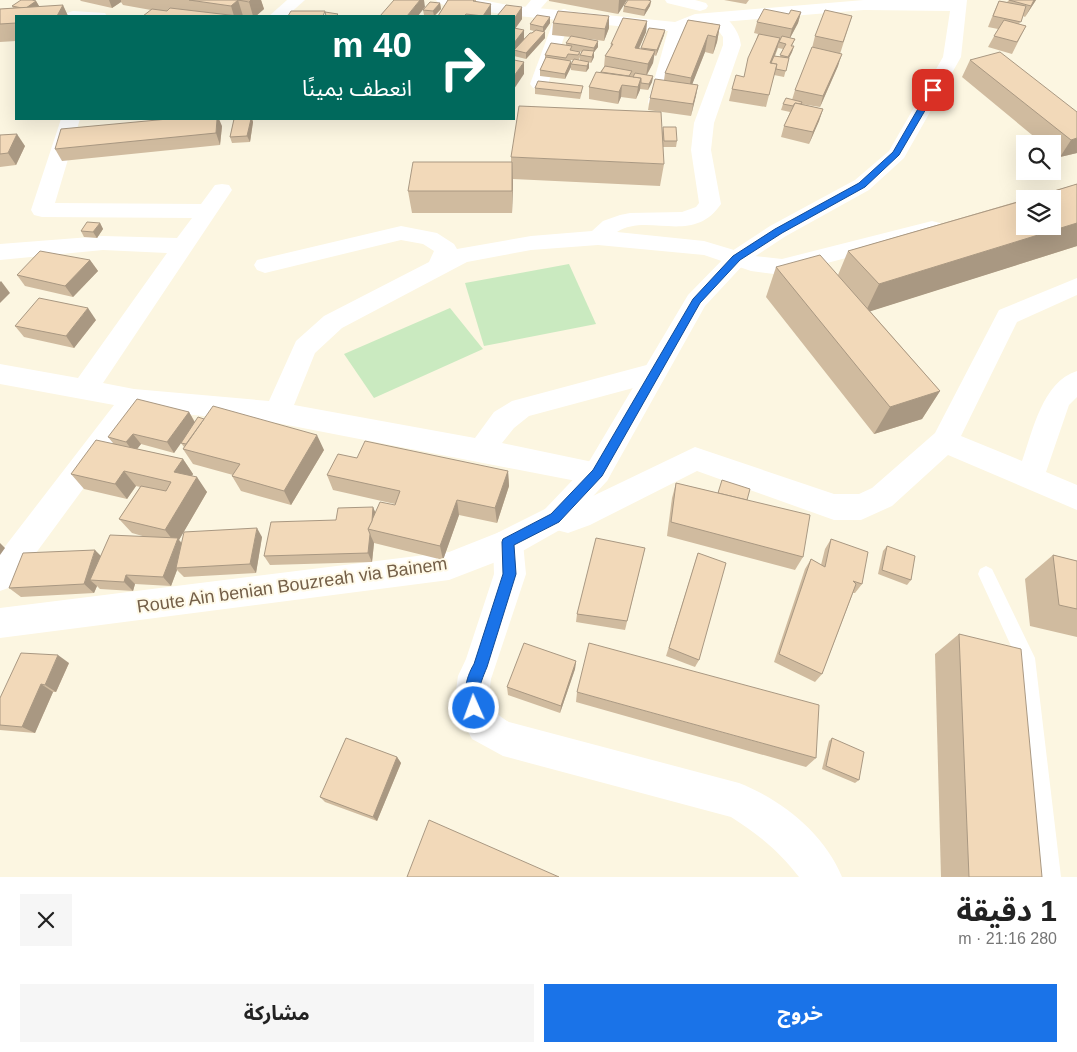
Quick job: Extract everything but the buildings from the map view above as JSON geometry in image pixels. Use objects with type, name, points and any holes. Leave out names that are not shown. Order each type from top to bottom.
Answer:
[{"type":"street","points":[[278,15],[298,0]]},
{"type":"street","points":[[598,238],[607,227],[622,221],[688,218],[700,215],[710,204],[701,150],[704,123],[732,45],[732,37],[717,18],[700,8],[673,0]]},
{"type":"street","points":[[445,15],[449,1],[479,2],[507,13],[535,6],[564,14],[677,27]]},
{"type":"street","points":[[717,18],[854,3],[958,3]]},
{"type":"street","name":"Route Ain benian Bouzreah via Bainem","points":[[0,623],[449,566],[508,542],[555,518],[597,473],[696,301],[737,258],[778,231],[862,185],[896,154],[952,57],[958,3]]},
{"type":"street","points":[[657,102],[677,27],[700,8]]},
{"type":"street","points":[[538,84],[564,14]]},
{"type":"street","points":[[616,39],[622,20]]},
{"type":"street","points":[[70,120],[42,210],[208,211]]},
{"type":"street","points":[[84,390],[222,190]]},
{"type":"street","points":[[278,412],[305,348],[333,322],[461,255],[531,243],[598,238],[704,248],[751,263],[782,267],[950,223]]},
{"type":"street","points":[[265,266],[400,233],[428,238],[446,249],[438,267]]},
{"type":"street","points":[[0,252],[103,243],[183,246]]},
{"type":"street","points":[[555,518],[574,518],[695,459],[820,504],[848,508],[861,507],[882,497],[945,441],[1008,316],[1077,286]]},
{"type":"street","points":[[481,451],[504,420],[521,408],[654,372]]},
{"type":"street","points":[[0,374],[134,399],[278,412],[597,473]]},
{"type":"street","points":[[1030,477],[1058,400],[1077,381]]},
{"type":"street","points":[[0,577],[134,399]]},
{"type":"street","points":[[945,441],[1077,498]]},
{"type":"street","points":[[508,542],[510,574],[472,686],[474,708],[484,726],[503,738],[739,801],[770,820],[798,845],[823,877]]},
{"type":"lane","points":[[986,574],[1026,658],[1053,876]]},
{"type":"green space","points":[[569,264],[596,324],[484,346],[465,283]]},
{"type":"green space","points":[[450,308],[483,349],[374,398],[344,354]]},
{"type":"route","points":[[474,708],[472,686],[510,574],[508,542],[555,518],[597,473],[696,301],[737,258],[778,231],[862,185],[896,154],[933,90]]}]
